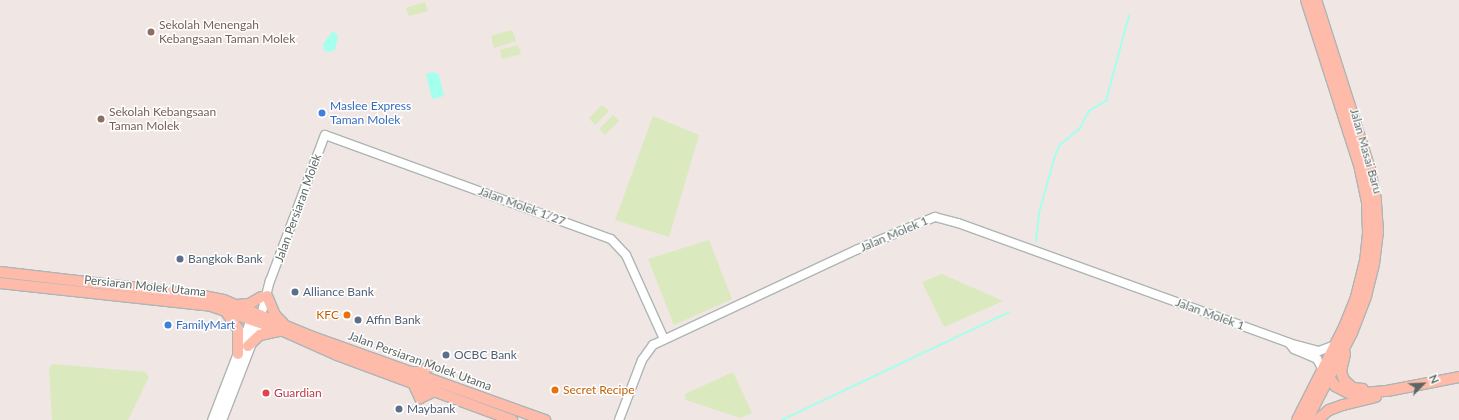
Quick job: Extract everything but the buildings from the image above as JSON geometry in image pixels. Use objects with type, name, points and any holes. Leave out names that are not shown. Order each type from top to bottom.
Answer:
[{"type":"main road","name":"Jalan Masai Baru","points":[[1306,0],[1360,168],[1367,202],[1365,262],[1356,297],[1334,346],[1307,420]]},
{"type":"main road","name":"Jalan Masai Baru","points":[[1297,420],[1326,371],[1352,333],[1366,296],[1374,264],[1378,232],[1376,200],[1370,169],[1316,0]]},
{"type":"main road","points":[[0,272],[198,295],[235,305],[249,304],[264,297],[285,329],[265,332],[248,346]]},
{"type":"main road","name":"Persiaran Molek Utama","points":[[0,283],[196,303],[256,318],[285,329]]},
{"type":"main road","name":"Persiaran Molek Utama","points":[[235,305],[256,318]]},
{"type":"main road","points":[[225,310],[238,329],[238,354]]},
{"type":"main road","name":"Jalan Persiaran Molek","points":[[221,420],[248,346],[256,318]]},
{"type":"main road","name":"Jalan Persiaran Molek","points":[[212,420],[238,354],[256,318]]},
{"type":"main road","name":"Jalan Persiaran Molek Utama","points":[[285,329],[414,372]]},
{"type":"main road","name":"Jalan Persiaran Molek Utama","points":[[285,329],[418,385],[512,420]]},
{"type":"main road","points":[[1352,333],[1342,362],[1341,372],[1348,385],[1362,389],[1402,383],[1414,385]]},
{"type":"main road","points":[[418,385],[414,372],[421,372],[430,366],[431,379],[429,386],[435,391]]},
{"type":"main road","points":[[1326,371],[1335,386],[1344,393],[1387,391],[1459,377]]},
{"type":"main road","name":"Jalan Persiaran Molek Utama","points":[[431,379],[545,420]]},
{"type":"main road","points":[[1317,420],[1329,410],[1375,398],[1387,391]]},
{"type":"street","name":"Jalan Persiaran Molek","points":[[256,318],[325,135]]},
{"type":"street","name":"Jalan Molek 1/27","points":[[325,135],[610,239],[626,255],[664,339]]},
{"type":"street","name":"Jalan Molek 1","points":[[619,420],[646,352],[664,339],[935,217],[958,223],[1289,343],[1316,350],[1334,346]]},
{"type":"street","name":"Jalan Molek 1","points":[[1289,343],[1294,349],[1317,359],[1326,371]]},
{"type":"shaded area","points":[[425,2],[428,11],[409,16],[406,8]]},
{"type":"shaded area","points":[[512,30],[516,41],[494,48],[491,36]]},
{"type":"shaded area","points":[[333,31],[338,36],[335,50],[328,52],[324,50],[323,44]]},
{"type":"shaded area","points":[[518,45],[521,54],[502,59],[500,50]]},
{"type":"shaded area","points":[[434,72],[439,75],[444,96],[432,99],[426,74]]},
{"type":"shaded area","points":[[602,105],[609,111],[595,125],[589,118]]},
{"type":"shaded area","points":[[613,115],[619,121],[605,135],[599,129]]},
{"type":"shaded area","points":[[653,116],[699,135],[669,237],[615,220]]},
{"type":"shaded area","points":[[709,240],[732,299],[674,325],[648,259]]},
{"type":"shaded area","points":[[942,274],[1003,301],[944,327],[922,282]]},
{"type":"shaded area","points":[[53,364],[145,372],[149,377],[128,420],[52,420],[49,368]]},
{"type":"shaded area","points":[[733,372],[752,413],[740,418],[686,400],[685,394]]},
{"type":"waterway","points":[[1036,242],[1039,213],[1055,156],[1060,145],[1080,128],[1089,111],[1106,101],[1129,16]]},
{"type":"waterway","points":[[782,420],[1009,312]]},
{"type":"place","name":"Sekolah Menengah Kebangsaan Taman Molek","points":[[151,32]]},
{"type":"place","name":"Maslee Express Taman Molek","points":[[322,113]]},
{"type":"place","name":"Sekolah Kebangsaan Taman Molek","points":[[101,119]]},
{"type":"place","name":"Bangkok Bank","points":[[180,259]]},
{"type":"place","name":"Alliance Bank","points":[[295,292]]},
{"type":"place","name":"KFC","points":[[347,315]]},
{"type":"place","name":"Affin Bank","points":[[358,320]]},
{"type":"place","name":"FamilyMart","points":[[168,325]]},
{"type":"place","name":"OCBC Bank","points":[[446,355]]},
{"type":"place","name":"Secret Recipe","points":[[555,390]]},
{"type":"place","name":"Guardian","points":[[266,393]]},
{"type":"place","name":"Maybank","points":[[399,409]]}]
